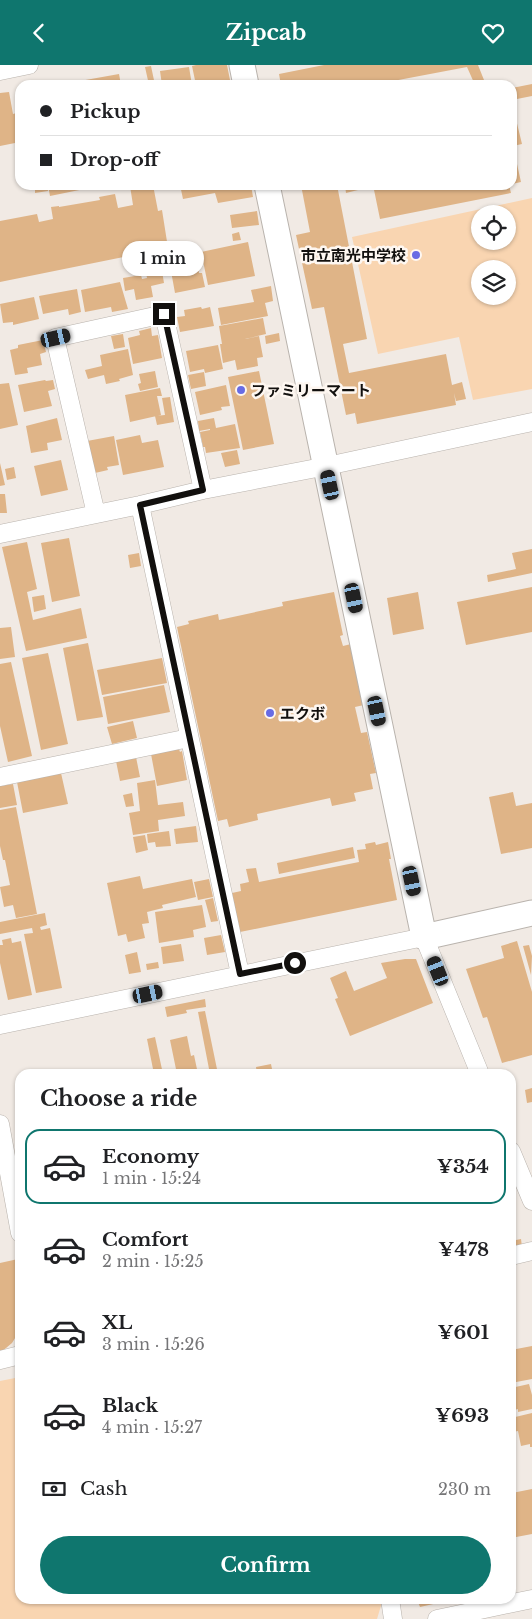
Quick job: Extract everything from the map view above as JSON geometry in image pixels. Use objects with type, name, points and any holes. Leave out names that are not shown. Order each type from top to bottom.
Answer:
[{"type":"street","points":[[242,65],[245,80]]},
{"type":"street","points":[[269,190],[424,937],[478,1069]]},
{"type":"street","points":[[96,514],[56,338],[164,314],[203,490]]},
{"type":"street","points":[[0,535],[203,490],[327,466],[532,422]]},
{"type":"street","points":[[140,505],[240,974]]},
{"type":"street","points":[[0,777],[189,738]]},
{"type":"street","points":[[0,1025],[532,913]]},
{"type":"street","points":[[0,1124],[15,1206]]},
{"type":"street","points":[[516,1163],[532,1201]]},
{"type":"street","points":[[516,1255],[532,1251]]},
{"type":"street","points":[[0,1360],[15,1356]]},
{"type":"street","points":[[516,1602],[532,1599]]},
{"type":"street","points":[[391,1604],[394,1619]]},
{"type":"street","points":[[437,1619],[508,1604]]},
{"type":"shaded area","points":[[532,198],[532,389],[473,400],[459,337],[378,354],[352,237],[471,211],[471,250],[516,250],[516,205],[500,205]]},
{"type":"shaded area","points":[[15,1378],[15,1604],[382,1604],[377,1619],[0,1619],[0,1381]]},
{"type":"building","points":[[227,65],[230,80],[195,80],[192,66]]},
{"type":"building","points":[[324,65],[478,65],[484,80],[473,80],[467,67],[398,80],[280,80],[279,74]]},
{"type":"building","points":[[151,66],[154,80],[148,80],[145,67]]},
{"type":"building","points":[[189,67],[191,80],[161,80],[160,71]]},
{"type":"building","points":[[119,74],[120,80],[85,80]]},
{"type":"building","points":[[532,84],[532,96],[517,99],[517,87]]},
{"type":"building","points":[[9,92],[13,114],[15,113],[15,143],[0,146],[0,93]]},
{"type":"building","points":[[517,124],[522,144],[517,145]]},
{"type":"building","points":[[517,164],[521,182],[517,183]]},
{"type":"building","points":[[35,190],[48,190],[48,191],[35,193]]},
{"type":"building","points":[[49,190],[79,190],[50,196]]},
{"type":"building","points":[[131,190],[154,190],[158,211],[162,210],[168,248],[0,282],[0,221],[37,214],[39,222],[53,219],[51,207],[100,200],[99,197],[115,194],[118,208],[133,205]]},
{"type":"building","points":[[181,190],[252,190],[253,197],[218,203],[215,193],[183,199]]},
{"type":"building","points":[[302,190],[338,190],[367,339],[343,344],[349,373],[446,354],[452,385],[462,382],[466,399],[456,401],[454,393],[456,405],[357,424],[355,413],[346,415],[324,307],[312,309],[296,235],[310,232]]},
{"type":"building","points":[[346,190],[358,190],[346,193]]},
{"type":"building","points":[[374,190],[510,190],[511,193],[380,219]]},
{"type":"building","points":[[257,211],[259,225],[232,228],[230,215]]},
{"type":"building","points":[[239,232],[241,240],[233,241],[232,234]]},
{"type":"building","points":[[248,242],[255,276],[208,285],[203,261],[194,263],[192,250],[200,249],[201,252]]},
{"type":"building","points":[[198,265],[205,287],[175,293],[171,271]]},
{"type":"building","points":[[162,271],[164,283],[151,286],[153,297],[136,300],[134,289],[125,291],[123,278],[141,275],[142,279],[147,278],[146,273]]},
{"type":"building","points":[[120,282],[128,309],[112,312],[111,307],[85,312],[81,290]]},
{"type":"building","points":[[271,286],[273,301],[265,303],[268,316],[221,325],[218,308],[254,302],[251,290]]},
{"type":"building","points":[[77,289],[81,312],[69,315],[68,309],[43,314],[39,296]]},
{"type":"building","points":[[34,297],[39,319],[13,325],[13,322],[3,323],[0,304]]},
{"type":"building","points":[[201,307],[202,309],[210,307],[214,326],[180,332],[177,317],[185,316],[184,310]]},
{"type":"building","points":[[263,318],[266,334],[245,339],[259,336],[263,357],[257,358],[258,366],[237,370],[235,360],[223,363],[219,326]]},
{"type":"building","points":[[151,328],[152,336],[158,335],[162,358],[133,364],[128,338],[140,335],[139,331]]},
{"type":"building","points":[[279,333],[280,341],[266,344],[265,336]]},
{"type":"building","points":[[123,334],[125,347],[114,349],[111,336]]},
{"type":"building","points":[[43,340],[46,352],[40,354],[42,365],[27,368],[28,373],[15,375],[10,350],[18,348],[18,345]]},
{"type":"building","points":[[218,345],[223,369],[205,373],[204,369],[190,372],[186,351]]},
{"type":"building","points":[[128,349],[133,375],[119,379],[120,381],[106,384],[104,375],[88,379],[85,370],[102,366],[100,355]]},
{"type":"building","points":[[155,371],[158,387],[140,391],[138,384],[141,383],[139,374]]},
{"type":"building","points":[[259,371],[274,444],[243,450],[228,377]]},
{"type":"building","points":[[204,372],[206,386],[191,389],[188,375]]},
{"type":"building","points":[[53,380],[55,389],[48,391],[52,406],[24,412],[18,385]]},
{"type":"building","points":[[9,383],[18,425],[0,429],[0,384]]},
{"type":"building","points":[[226,385],[230,406],[221,407],[222,410],[200,415],[195,392]]},
{"type":"building","points":[[160,388],[162,396],[157,396],[161,415],[130,422],[125,395]]},
{"type":"building","points":[[170,397],[174,422],[157,425],[155,416],[165,415],[162,398]]},
{"type":"building","points":[[57,418],[62,440],[47,443],[48,450],[31,453],[26,426]]},
{"type":"building","points":[[214,418],[216,428],[235,424],[240,448],[206,453],[200,432],[210,429],[199,431],[198,421]]},
{"type":"building","points":[[140,435],[142,443],[158,440],[164,467],[123,475],[116,440]]},
{"type":"building","points":[[114,436],[119,465],[107,467],[108,470],[95,473],[87,441]]},
{"type":"building","points":[[237,450],[240,464],[225,467],[221,453]]},
{"type":"building","points":[[61,460],[68,490],[41,496],[34,466]]},
{"type":"building","points":[[0,463],[5,485],[0,486]]},
{"type":"building","points":[[14,467],[16,478],[7,480],[5,469]]},
{"type":"building","points":[[0,494],[5,494],[7,513],[0,513]]},
{"type":"building","points":[[69,538],[80,596],[52,602],[41,543]]},
{"type":"building","points":[[27,542],[37,589],[27,592],[33,620],[81,608],[87,638],[26,651],[2,547]]},
{"type":"building","points":[[532,549],[532,573],[488,582],[487,575],[516,569],[512,553]]},
{"type":"building","points":[[139,553],[141,566],[130,568],[128,555]]},
{"type":"building","points":[[532,587],[532,632],[466,645],[457,602]]},
{"type":"building","points":[[334,592],[343,635],[340,636],[343,646],[351,644],[364,705],[355,707],[361,733],[367,732],[376,773],[370,774],[373,789],[354,793],[356,801],[332,806],[330,798],[257,814],[258,820],[229,827],[227,819],[218,821],[177,627],[189,624],[188,621],[218,614],[219,620],[283,606],[282,602]]},
{"type":"building","points":[[418,592],[424,629],[393,635],[387,598]]},
{"type":"building","points":[[44,595],[46,609],[34,612],[32,597]]},
{"type":"building","points":[[11,627],[15,657],[0,659],[0,628]]},
{"type":"building","points":[[88,643],[103,717],[77,721],[63,648]]},
{"type":"building","points":[[48,653],[68,744],[41,750],[22,658]]},
{"type":"building","points":[[162,658],[167,683],[102,695],[97,670]]},
{"type":"building","points":[[11,662],[32,756],[8,762],[0,726],[0,664]]},
{"type":"building","points":[[164,685],[170,712],[108,724],[103,697]]},
{"type":"building","points":[[133,721],[137,738],[112,744],[107,727]]},
{"type":"building","points":[[179,749],[180,752],[182,751],[187,780],[157,786],[151,754]]},
{"type":"building","points":[[136,757],[140,777],[120,781],[116,761]]},
{"type":"building","points":[[61,773],[68,804],[23,813],[17,782]]},
{"type":"building","points":[[155,780],[158,805],[183,802],[185,816],[158,820],[159,831],[133,835],[129,813],[140,811],[137,783]]},
{"type":"building","points":[[13,784],[17,805],[0,808],[0,786]]},
{"type":"building","points":[[513,792],[516,806],[532,803],[532,848],[501,854],[489,797]]},
{"type":"building","points":[[132,793],[134,806],[126,807],[123,795]]},
{"type":"building","points":[[16,807],[37,914],[16,918],[13,905],[4,907],[0,887],[10,885],[0,846],[0,810]]},
{"type":"building","points":[[196,826],[198,842],[176,844],[174,829]]},
{"type":"building","points":[[169,831],[171,846],[156,847],[155,842],[148,843],[147,834]]},
{"type":"building","points":[[145,835],[148,850],[136,853],[133,837]]},
{"type":"building","points":[[375,842],[376,845],[388,842],[391,859],[389,859],[397,900],[240,932],[232,893],[241,891],[240,884],[249,882],[246,869],[256,868],[259,882],[359,862],[357,850],[366,849],[365,844]]},
{"type":"building","points":[[353,847],[355,858],[279,874],[277,863]]},
{"type":"building","points":[[140,876],[143,889],[192,879],[196,897],[162,905],[163,908],[147,912],[149,923],[142,924],[145,938],[128,942],[126,934],[118,936],[107,883]]},
{"type":"building","points":[[209,879],[213,897],[198,900],[194,882]]},
{"type":"building","points":[[213,898],[218,921],[211,922],[205,900]]},
{"type":"building","points":[[202,905],[206,927],[193,930],[194,937],[159,943],[155,912]]},
{"type":"building","points":[[45,913],[47,925],[40,927],[41,930],[50,928],[62,988],[36,993],[24,934],[33,933],[32,928],[0,934],[0,922]]},
{"type":"building","points":[[221,935],[225,952],[207,955],[204,938]]},
{"type":"building","points":[[11,938],[12,943],[21,941],[32,995],[8,1000],[0,963],[0,945],[3,945],[2,940]]},
{"type":"building","points":[[517,941],[532,992],[532,1055],[502,1063],[487,1017],[483,1018],[466,969],[504,958],[501,946]]},
{"type":"building","points":[[181,944],[184,961],[163,964],[161,947]]},
{"type":"building","points":[[529,945],[532,956],[531,975],[523,946]]},
{"type":"building","points":[[137,952],[141,972],[129,974],[125,955]]},
{"type":"building","points":[[416,959],[433,1003],[350,1036],[335,999],[338,998],[330,978],[346,971],[354,991],[387,978],[381,963]]},
{"type":"building","points":[[158,962],[159,968],[147,970],[146,964]]},
{"type":"building","points":[[205,999],[206,1007],[186,1010],[187,1013],[167,1017],[165,1007]]},
{"type":"building","points":[[205,1011],[217,1069],[209,1069],[198,1012]]},
{"type":"building","points":[[187,1036],[191,1056],[194,1055],[197,1069],[176,1069],[170,1040]]},
{"type":"building","points":[[155,1037],[162,1069],[153,1069],[147,1039]]},
{"type":"building","points":[[271,1064],[272,1069],[256,1069],[256,1067]]},
{"type":"building","points":[[532,1088],[532,1102],[527,1103],[525,1090]]},
{"type":"building","points":[[521,1239],[522,1247],[516,1248],[516,1240]]},
{"type":"building","points":[[15,1260],[15,1338],[0,1353],[0,1263]]},
{"type":"building","points":[[532,1346],[532,1379],[516,1382],[516,1349]]},
{"type":"building","points":[[529,1384],[532,1395],[532,1409],[518,1412],[518,1409],[516,1410],[516,1387]]},
{"type":"building","points":[[532,1413],[532,1447],[530,1447],[530,1444],[521,1446],[518,1431],[516,1431],[516,1417]]},
{"type":"building","points":[[532,1489],[532,1534],[516,1537],[516,1492]]},
{"type":"building","points":[[419,1604],[433,1604],[420,1607]]},
{"type":"place","name":"市立南光中学校","points":[[416,255]]},
{"type":"place","name":"ファミリーマート","points":[[241,390]]},
{"type":"place","name":"エクボ","points":[[270,713]]},
{"type":"route","points":[[164,314],[203,490],[140,505],[240,974],[295,963]]}]
